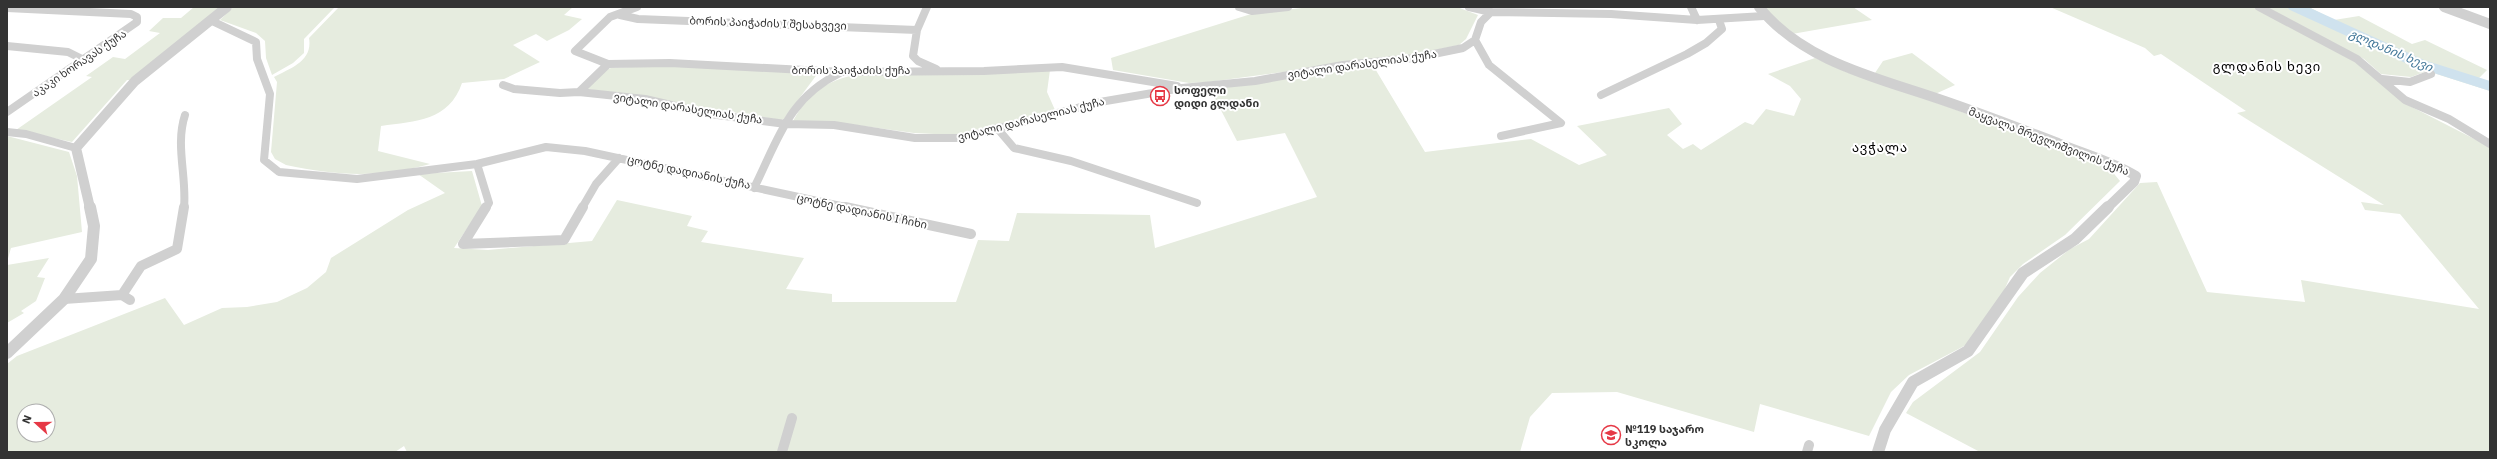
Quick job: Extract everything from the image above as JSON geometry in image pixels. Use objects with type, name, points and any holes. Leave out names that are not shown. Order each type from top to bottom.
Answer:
[{"type":"street","points":[[76,148],[135,81],[212,21],[227,7]]},
{"type":"street","name":"ბორის პაიჭაძის ქუჩა","points":[[637,7],[620,15],[610,17],[575,51],[578,54],[608,64],[670,63],[843,72],[937,70],[984,71],[1062,67],[1182,88]]},
{"type":"street","points":[[927,7],[917,30],[914,59],[933,66],[937,70]]},
{"type":"street","points":[[1239,7],[1252,11],[1288,7]]},
{"type":"street","points":[[1469,7],[1491,12],[1610,11],[1697,20],[1719,20],[1762,11]]},
{"type":"street","points":[[1691,7],[1697,20]]},
{"type":"street","points":[[2259,7],[2357,59],[2405,100],[2449,119],[2490,144]]},
{"type":"street","points":[[2444,7],[2490,24]]},
{"type":"street","name":"აკაკი ხორავას ქუჩა","points":[[7,8],[131,14],[136,17],[137,22],[126,32],[7,112]]},
{"type":"street","name":"მაყვალა მრევლიშვილის ქუჩა","points":[[1762,11],[1792,38],[1845,68],[2005,123],[2110,164],[2136,176],[2134,182],[2075,239],[2023,273],[1968,351],[1913,382],[1885,430],[1878,452]]},
{"type":"street","points":[[1491,12],[1481,22],[1475,40],[1489,65],[1561,123],[1501,136]]},
{"type":"street","name":"ბორის პაიჭაძის I შესახვევი","points":[[620,15],[638,19],[917,30]]},
{"type":"street","points":[[1601,95],[1706,43],[1722,29],[1719,20]]},
{"type":"street","name":"ცოტნე დადიანის ქუჩა","points":[[212,21],[256,42],[257,59],[270,94],[264,160],[279,172],[357,179],[477,164],[546,147],[585,151],[754,188],[786,124],[803,96],[822,82],[843,72]]},
{"type":"street","name":"ვიტალი დარასელიას ქუჩა","points":[[503,85],[514,89],[560,93],[579,92],[645,99],[710,114],[786,124],[834,125],[915,138],[961,138],[1100,102],[1182,88],[1223,85],[1343,65],[1414,58],[1463,48],[1475,40]]},
{"type":"street","points":[[7,46],[68,52],[84,60]]},
{"type":"street","points":[[579,92],[608,64]]},
{"type":"street","points":[[2382,79],[2410,82],[2431,74]]},
{"type":"street","points":[[64,299],[112,294],[126,297],[141,266],[177,249],[184,222],[185,176],[179,131],[185,115]]},
{"type":"street","points":[[997,128],[1014,148],[1071,161],[1196,203]]},
{"type":"street","points":[[7,132],[26,134],[76,148]]},
{"type":"street","points":[[7,353],[64,299],[91,259],[94,226],[76,148]]},
{"type":"street","points":[[477,164],[489,203],[463,244],[564,240],[596,184],[618,158]]},
{"type":"street","name":"ცოტნე დადიანის I ჩიხი","points":[[754,188],[971,234]]},
{"type":"street","points":[[782,452],[792,418]]},
{"type":"shaded area","points":[[194,7],[221,7],[132,80],[127,80],[72,142],[16,130],[92,77],[86,76],[113,57],[125,59],[160,33],[149,31],[163,18],[181,18]]},
{"type":"shaded area","points":[[233,7],[335,7],[304,39],[304,53],[293,63],[272,75],[266,58],[265,41],[256,33],[220,20]]},
{"type":"shaded area","points":[[339,7],[573,7],[564,15],[582,19],[569,30],[547,41],[536,34],[513,45],[540,62],[504,79],[462,83],[456,96],[449,105],[430,117],[407,123],[381,126],[378,151],[430,164],[393,172],[358,174],[305,169],[286,165],[275,159],[271,152],[277,82],[274,77],[294,67],[304,58],[308,53],[309,38]]},
{"type":"shaded area","points":[[1310,7],[1457,7],[1478,15],[1466,39],[1459,45],[1411,55],[1208,82],[1189,83],[1113,70],[1111,58],[1251,14]]},
{"type":"shaded area","points":[[1764,7],[1853,7],[1872,20],[1792,34]]},
{"type":"shaded area","points":[[2050,7],[2255,7],[2368,69],[2406,104],[2490,147],[2490,452],[1980,452],[1906,413],[1913,402],[1980,352],[2018,297],[2040,273],[2070,249],[2089,239],[2140,183],[2157,182],[2207,292],[2305,302],[2301,280],[2479,309],[2400,214],[2365,210],[2361,202],[2384,205],[2237,113],[2246,111],[2161,54],[2154,56],[2145,48]]},
{"type":"shaded area","points":[[2266,7],[2309,7],[2334,20],[2359,16],[2412,44],[2425,40],[2487,70],[2478,79],[2490,84],[2490,91],[2427,71],[2411,77],[2381,74],[2364,59]]},
{"type":"shaded area","points":[[1912,53],[1955,85],[1933,95],[1873,76],[1883,61]]},
{"type":"shaded area","points":[[1815,58],[1846,72],[1946,106],[2101,165],[2110,169],[2120,181],[2065,235],[2023,264],[2010,277],[2003,293],[1966,345],[1909,375],[1891,392],[1869,436],[1760,404],[1754,432],[1617,392],[1552,393],[1530,417],[1520,452],[407,452],[404,446],[395,452],[7,452],[7,364],[17,356],[165,298],[184,325],[222,308],[247,307],[277,302],[307,288],[326,272],[331,258],[408,210],[445,193],[418,174],[472,171],[482,206],[454,248],[488,250],[592,241],[617,200],[692,216],[687,226],[708,231],[701,242],[804,258],[786,289],[832,294],[832,302],[956,302],[978,240],[1009,241],[1017,213],[1150,215],[1155,248],[1317,197],[1285,133],[1237,141],[1210,89],[1374,67],[1425,152],[1531,139],[1579,165],[1607,155],[1577,126],[1669,108],[1682,124],[1667,135],[1683,149],[1693,144],[1701,150],[1745,122],[1753,125],[1766,109],[1794,116],[1801,99],[1790,86],[1768,74]]},
{"type":"shaded area","points":[[671,65],[818,73],[784,119],[781,120],[587,89],[605,70],[611,68]]},
{"type":"shaded area","points":[[1050,70],[1047,92],[1055,110],[955,135],[914,133],[834,122],[793,121],[805,103],[817,90],[842,78],[853,75]]},
{"type":"shaded area","points":[[7,136],[69,152],[77,176],[82,232],[11,248],[7,262]]},
{"type":"shaded area","points":[[49,258],[37,277],[45,278],[36,301],[21,311],[24,313],[7,323],[7,265]]},
{"type":"waterway","name":"გლდანის ხევი","points":[[2295,7],[2418,63],[2490,86]]},
{"type":"place","name":"სოფელი დიდი გლდანი","points":[[1160,96]]},
{"type":"place","name":"№119 საჯარო სკოლა","points":[[1611,435]]},
{"type":"district","name":"გლდანის ხევი","points":[[2267,66]]},
{"type":"district","name":"ავჭალა","points":[[1880,147]]}]
